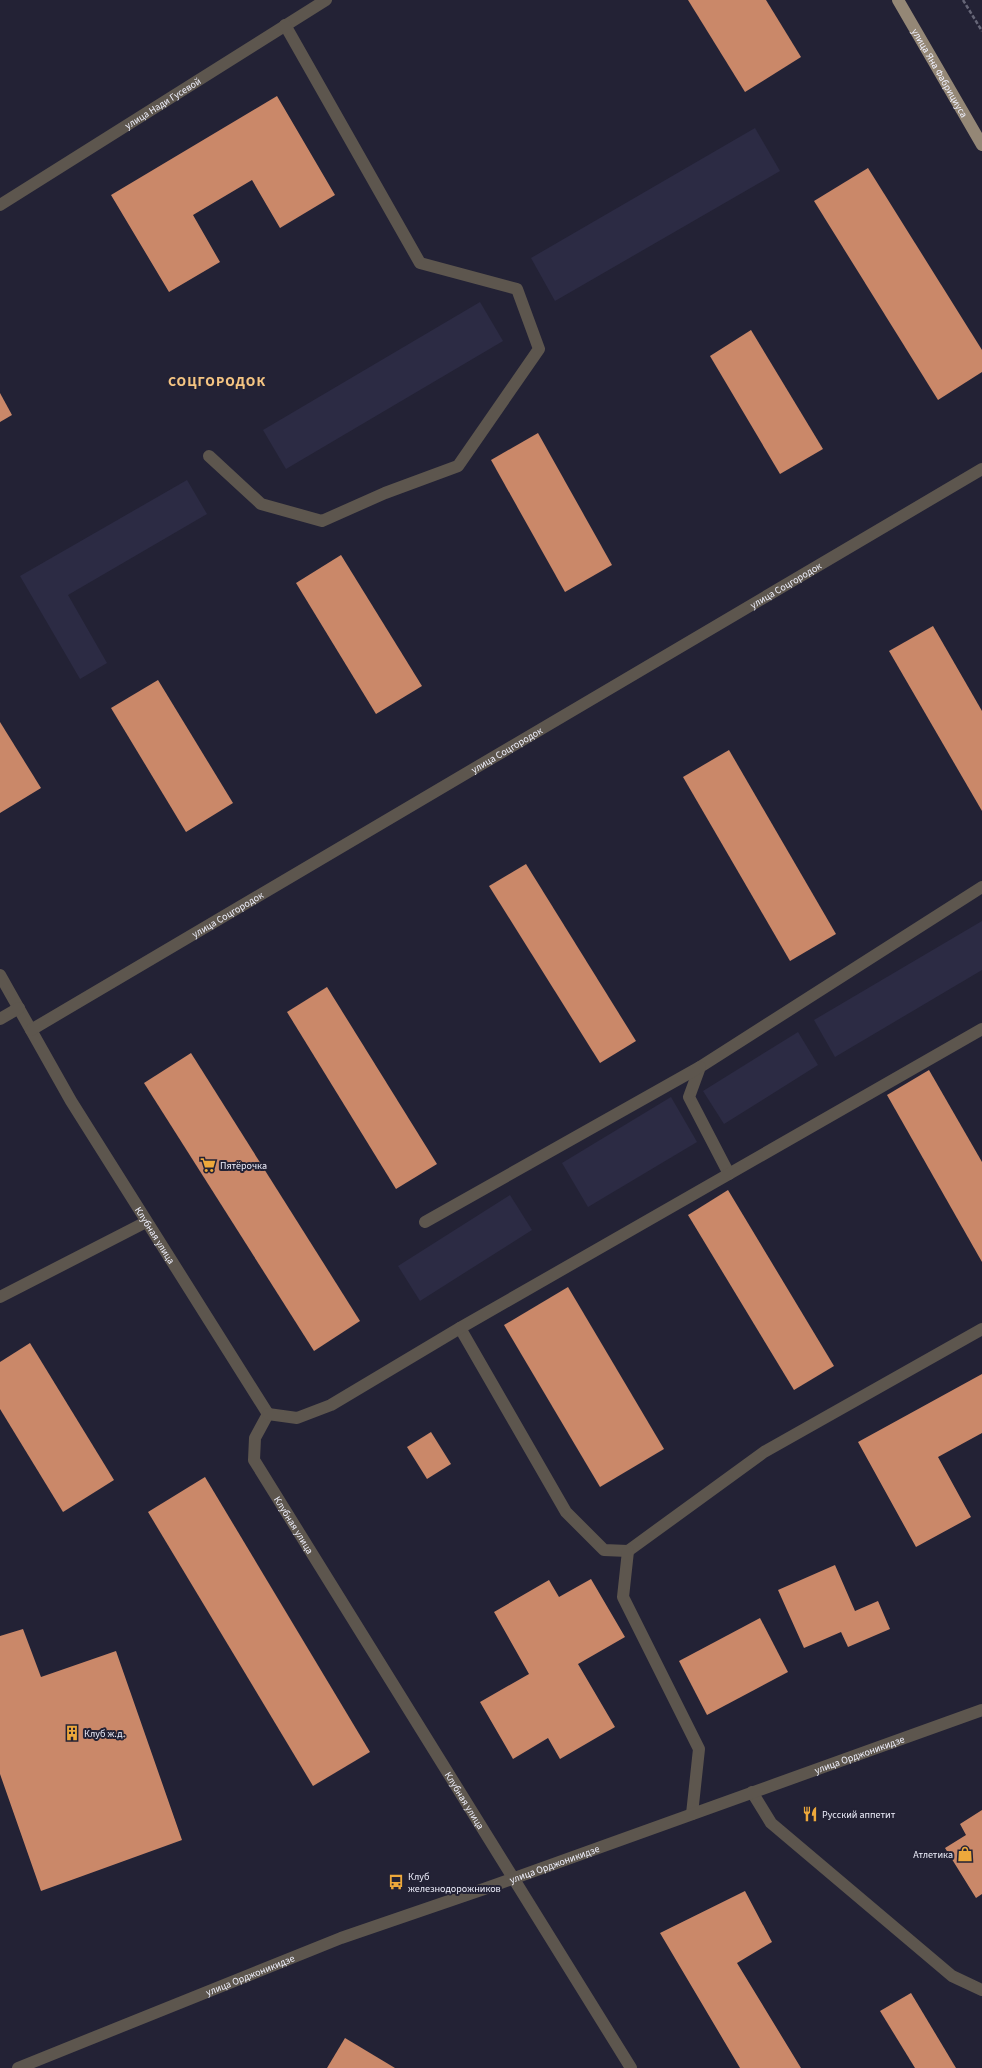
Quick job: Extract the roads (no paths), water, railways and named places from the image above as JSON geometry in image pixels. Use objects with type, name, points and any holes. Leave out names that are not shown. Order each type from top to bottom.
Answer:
[{"type":"main road","name":"улица Яна Фабрициуса","points":[[898,0],[982,145]]},
{"type":"street","name":"улица Нади Гусевой","points":[[0,205],[326,0]]},
{"type":"street","points":[[209,456],[261,504],[322,520],[385,493],[458,466],[539,349],[517,289],[420,263],[286,26]]},
{"type":"street","name":"улица Соцгородок","points":[[31,1030],[982,469]]},
{"type":"street","points":[[425,1222],[700,1067],[982,887]]},
{"type":"street","name":"Клубная улица","points":[[0,975],[71,1101],[268,1414],[255,1438],[254,1460],[631,2068]]},
{"type":"street","points":[[0,1018],[19,1008]]},
{"type":"street","points":[[268,1414],[297,1418],[331,1405],[460,1328],[982,1029]]},
{"type":"street","points":[[700,1067],[689,1097],[729,1174]]},
{"type":"street","points":[[0,1297],[146,1222]]},
{"type":"street","points":[[460,1328],[566,1512],[604,1550],[628,1551],[764,1452],[982,1329]]},
{"type":"street","points":[[628,1551],[623,1597],[699,1749],[692,1814]]},
{"type":"street","name":"улица Орджоникидзе","points":[[18,2068],[341,1938],[982,1710]]},
{"type":"street","points":[[752,1792],[772,1823],[952,1976],[982,1990]]},
{"type":"place","name":"Пятёрочка","points":[[208,1165]]},
{"type":"place","name":"Клуб ж.д.","points":[[72,1733]]},
{"type":"place","name":"Русский аппетит","points":[[810,1814]]},
{"type":"place","name":"Атлетика","points":[[965,1854]]},
{"type":"place","name":"Клуб железнодорожников","points":[[396,1882]]},
{"type":"district","name":"СОЦГОРОДОК","points":[[217,381]]}]
